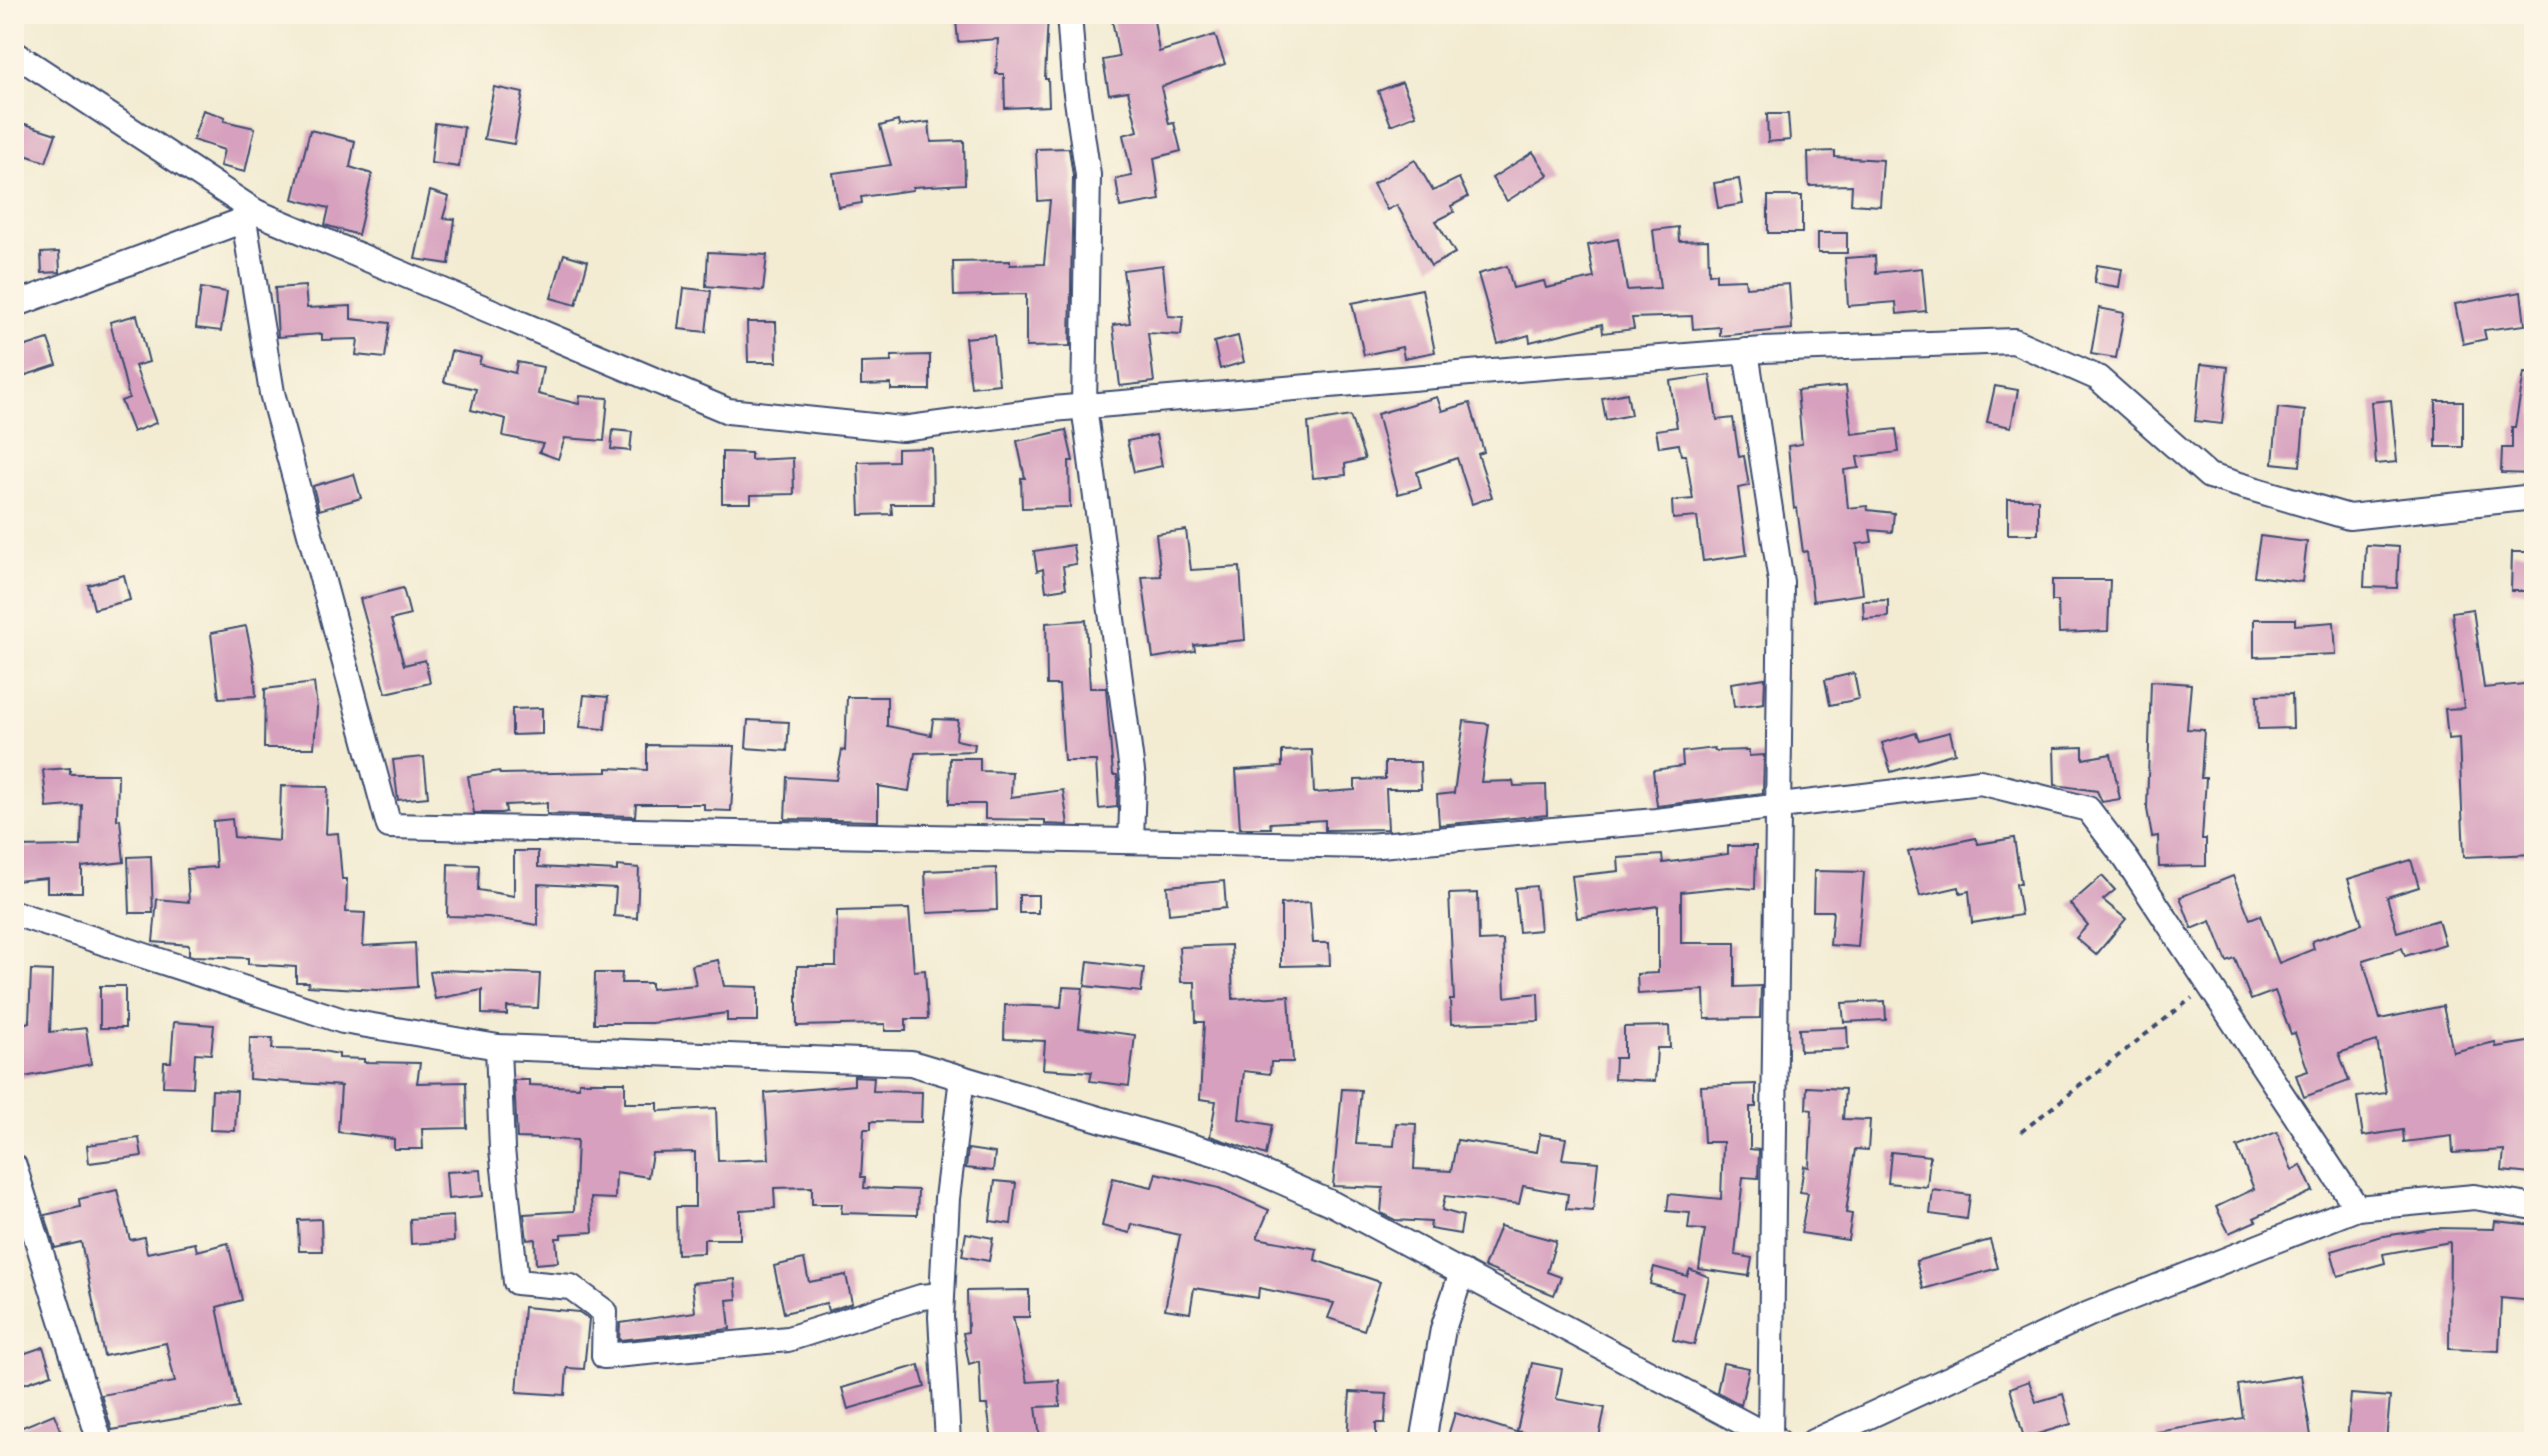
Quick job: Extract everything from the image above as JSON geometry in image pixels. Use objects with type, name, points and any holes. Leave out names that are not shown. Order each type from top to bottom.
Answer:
[{"type":"street","points":[[1069,14],[1074,80],[1088,175],[1084,406],[1133,779],[1131,841]]},
{"type":"street","points":[[14,53],[250,216],[728,411],[902,429],[1084,406],[1746,351],[2014,341],[2098,378],[2209,476],[2349,517],[2534,497]]},
{"type":"street","points":[[14,305],[250,216]]},
{"type":"street","points":[[250,216],[272,393],[389,826],[1368,846],[1778,807],[1980,782],[2088,809],[2357,1208]]},
{"type":"street","points":[[14,913],[343,1021],[498,1047],[911,1063],[1224,1156],[1333,1204],[1775,1439],[1781,582],[1746,351]]},
{"type":"street","points":[[498,1047],[502,1149],[516,1282],[571,1287],[605,1312],[604,1356],[788,1339],[921,1297],[942,1295]]},
{"type":"street","points":[[948,1442],[942,1295],[947,1198],[962,1078]]},
{"type":"street","points":[[14,1166],[100,1442]]},
{"type":"street","points":[[1813,1442],[2089,1314],[2357,1208],[2474,1197],[2534,1207]]},
{"type":"street","points":[[1423,1442],[1443,1329],[1462,1272]]},
{"type":"path","points":[[2021,1132],[2209,985]]},
{"type":"building","points":[[1001,14],[1048,14],[1045,79],[1048,79],[1049,106],[1005,108],[1004,74],[996,74],[998,39],[958,42],[956,20]]},
{"type":"building","points":[[1111,14],[1153,14],[1159,52],[1215,35],[1225,64],[1161,87],[1169,124],[1174,123],[1181,151],[1154,158],[1160,200],[1120,207],[1116,179],[1132,176],[1123,135],[1138,131],[1128,91],[1109,94],[1103,60],[1119,57]]},
{"type":"building","points":[[1402,82],[1416,115],[1391,125],[1378,91]]},
{"type":"building","points":[[494,87],[523,93],[514,144],[484,139]]},
{"type":"building","points":[[203,110],[225,117],[224,121],[255,128],[245,172],[220,166],[224,150],[193,140]]},
{"type":"building","points":[[1767,114],[1788,114],[1790,140],[1768,142]]},
{"type":"building","points":[[898,121],[899,126],[929,122],[931,142],[964,141],[965,184],[913,187],[913,190],[861,197],[862,203],[838,207],[833,173],[891,165],[880,126]]},
{"type":"building","points":[[435,123],[464,127],[459,167],[431,163]]},
{"type":"building","points":[[25,124],[56,134],[46,162],[16,152]]},
{"type":"building","points":[[310,130],[355,141],[350,167],[372,174],[358,235],[325,225],[329,208],[293,199]]},
{"type":"building","points":[[1069,148],[1073,176],[1070,346],[1026,347],[1026,294],[954,296],[953,262],[1044,264],[1050,200],[1038,201],[1036,149]]},
{"type":"building","points":[[1835,151],[1835,157],[1883,160],[1880,206],[1851,204],[1852,185],[1809,186],[1808,152]]},
{"type":"building","points":[[1533,152],[1548,175],[1507,201],[1492,178]]},
{"type":"building","points":[[1415,160],[1433,191],[1459,178],[1468,197],[1451,206],[1454,212],[1436,221],[1455,253],[1431,266],[1397,205],[1387,210],[1373,184]]},
{"type":"building","points":[[1739,179],[1743,204],[1718,208],[1714,183]]},
{"type":"building","points":[[430,191],[449,197],[443,218],[455,219],[449,264],[415,259]]},
{"type":"building","points":[[1768,196],[1802,196],[1802,233],[1768,233]]},
{"type":"building","points":[[1678,227],[1679,241],[1708,240],[1709,274],[1716,273],[1716,280],[1745,279],[1746,287],[1789,284],[1792,329],[1720,336],[1720,327],[1693,329],[1692,316],[1632,318],[1634,329],[1603,333],[1602,324],[1530,342],[1529,335],[1498,344],[1478,274],[1507,266],[1513,288],[1544,281],[1546,288],[1594,278],[1588,245],[1618,239],[1627,290],[1660,288],[1653,230]]},
{"type":"building","points":[[1818,233],[1847,233],[1847,253],[1818,253]]},
{"type":"building","points":[[59,252],[60,272],[42,273],[41,253]]},
{"type":"building","points":[[708,252],[767,255],[763,291],[706,286]]},
{"type":"building","points":[[564,254],[588,261],[576,305],[551,298]]},
{"type":"building","points":[[1875,256],[1876,273],[1922,268],[1926,311],[1897,314],[1896,302],[1848,306],[1845,258]]},
{"type":"building","points":[[1163,265],[1168,316],[1183,317],[1181,335],[1148,333],[1154,382],[1120,386],[1113,325],[1130,323],[1123,270]]},
{"type":"building","points":[[2097,265],[2122,269],[2119,287],[2094,283]]},
{"type":"building","points":[[305,286],[307,308],[351,306],[351,319],[390,323],[385,358],[356,355],[358,339],[322,340],[322,334],[278,337],[275,288]]},
{"type":"building","points":[[201,288],[227,292],[221,331],[196,328]]},
{"type":"building","points":[[684,288],[711,291],[706,332],[679,329]]},
{"type":"building","points":[[1422,289],[1435,352],[1404,358],[1402,347],[1364,355],[1352,303]]},
{"type":"building","points":[[2521,292],[2525,325],[2484,330],[2486,339],[2463,344],[2455,304]]},
{"type":"building","points":[[2099,308],[2124,313],[2116,358],[2091,354]]},
{"type":"building","points":[[137,315],[149,362],[135,366],[156,423],[133,432],[121,401],[129,398],[110,322]]},
{"type":"building","points":[[747,322],[776,322],[777,362],[748,362]]},
{"type":"building","points":[[994,335],[999,384],[971,387],[965,338]]},
{"type":"building","points":[[1238,336],[1244,362],[1220,369],[1214,342]]},
{"type":"building","points":[[48,339],[57,365],[20,377],[14,350]]},
{"type":"building","points":[[451,351],[481,357],[479,364],[515,373],[517,362],[543,367],[538,394],[579,404],[580,396],[608,398],[604,441],[565,438],[558,459],[539,452],[543,444],[503,436],[506,419],[471,410],[476,389],[444,382]]},
{"type":"building","points":[[930,355],[930,390],[891,390],[891,384],[861,385],[861,363],[891,362],[891,356]]},
{"type":"building","points":[[2201,364],[2228,367],[2222,424],[2195,421]]},
{"type":"building","points":[[2524,373],[2534,374],[2534,474],[2501,473],[2502,448],[2512,448],[2512,427],[2515,427]]},
{"type":"building","points":[[1710,375],[1717,420],[1733,418],[1739,457],[1744,456],[1749,486],[1738,488],[1747,555],[1703,561],[1697,517],[1673,519],[1672,501],[1693,499],[1686,455],[1681,455],[1679,444],[1659,447],[1656,430],[1677,427],[1670,381]]},
{"type":"building","points":[[1846,386],[1852,434],[1896,429],[1899,452],[1857,457],[1859,468],[1844,470],[1848,508],[1867,506],[1868,510],[1894,513],[1892,532],[1870,530],[1872,542],[1857,544],[1863,594],[1813,601],[1807,551],[1803,552],[1797,508],[1794,509],[1788,446],[1802,444],[1797,391]]},
{"type":"building","points":[[1995,386],[2018,390],[2011,427],[1987,422]]},
{"type":"building","points":[[1627,393],[1631,415],[1606,420],[1602,398]]},
{"type":"building","points":[[1437,397],[1442,411],[1470,403],[1484,452],[1478,454],[1492,497],[1472,504],[1457,458],[1417,472],[1421,488],[1398,494],[1377,414]]},
{"type":"building","points":[[2391,400],[2397,462],[2376,464],[2371,402]]},
{"type":"building","points":[[2436,401],[2463,401],[2463,447],[2436,447]]},
{"type":"building","points":[[2278,408],[2305,411],[2300,466],[2273,463]]},
{"type":"building","points":[[1350,416],[1365,459],[1345,464],[1346,475],[1313,478],[1308,423]]},
{"type":"building","points":[[613,430],[632,432],[630,451],[611,449]]},
{"type":"building","points":[[1066,430],[1073,461],[1069,461],[1070,507],[1022,508],[1021,478],[1025,478],[1017,441]]},
{"type":"building","points":[[1156,435],[1162,466],[1134,472],[1127,441]]},
{"type":"building","points":[[932,448],[933,504],[891,504],[892,514],[860,515],[858,462],[897,461],[897,449]]},
{"type":"building","points":[[722,452],[751,453],[751,460],[793,458],[794,494],[751,495],[751,503],[722,503]]},
{"type":"building","points":[[354,474],[361,498],[319,510],[313,486]]},
{"type":"building","points":[[2008,499],[2038,499],[2038,534],[2008,534]]},
{"type":"building","points":[[1186,530],[1191,570],[1240,567],[1245,640],[1194,645],[1195,651],[1153,658],[1142,577],[1161,576],[1156,534]]},
{"type":"building","points":[[2260,536],[2307,542],[2302,582],[2254,576]]},
{"type":"building","points":[[1073,545],[1076,564],[1063,566],[1066,588],[1046,591],[1043,569],[1037,571],[1034,551]]},
{"type":"building","points":[[2366,545],[2399,547],[2397,588],[2364,587]]},
{"type":"building","points":[[2512,552],[2534,552],[2534,591],[2511,591]]},
{"type":"building","points":[[124,575],[130,600],[94,609],[88,585]]},
{"type":"building","points":[[2052,580],[2110,580],[2108,631],[2059,633],[2058,601],[2052,601]]},
{"type":"building","points":[[403,588],[410,615],[391,620],[404,665],[425,660],[430,683],[386,693],[360,599]]},
{"type":"building","points":[[1888,600],[1888,617],[1864,619],[1863,601]]},
{"type":"building","points":[[2473,609],[2484,688],[2534,683],[2534,854],[2464,857],[2459,738],[2448,739],[2445,709],[2464,708],[2452,612]]},
{"type":"building","points":[[2254,619],[2295,619],[2295,625],[2334,622],[2336,654],[2254,657]]},
{"type":"building","points":[[1086,620],[1090,688],[1106,688],[1113,775],[1117,775],[1118,780],[1117,807],[1099,809],[1096,761],[1064,761],[1059,685],[1047,685],[1046,623]]},
{"type":"building","points":[[246,626],[254,665],[256,696],[219,698],[211,633]]},
{"type":"building","points":[[1854,673],[1859,699],[1830,705],[1825,680]]},
{"type":"building","points":[[1765,678],[1764,703],[1734,707],[1731,683]]},
{"type":"building","points":[[2151,681],[2191,684],[2187,729],[2204,730],[2201,778],[2206,778],[2202,839],[2206,839],[2206,866],[2159,867],[2158,836],[2152,837],[2147,809]]},
{"type":"building","points":[[314,683],[317,708],[314,748],[264,748],[265,689]]},
{"type":"building","points":[[2292,694],[2293,728],[2258,729],[2257,695]]},
{"type":"building","points":[[584,695],[608,697],[605,729],[580,727]]},
{"type":"building","points":[[847,697],[887,697],[887,726],[931,735],[933,719],[958,720],[956,740],[975,744],[974,751],[915,753],[909,791],[878,786],[878,821],[785,819],[787,777],[836,780],[842,750],[845,751]]},
{"type":"building","points":[[542,708],[542,734],[512,735],[512,709]]},
{"type":"building","points":[[748,720],[789,722],[787,751],[746,748]]},
{"type":"building","points":[[1464,721],[1489,724],[1481,782],[1513,781],[1514,786],[1546,785],[1547,815],[1439,825],[1437,795],[1454,793]]},
{"type":"building","points":[[1950,732],[1955,753],[1891,772],[1882,743],[1916,733],[1919,740]]},
{"type":"building","points":[[647,745],[735,746],[731,811],[704,810],[704,804],[636,804],[635,816],[547,814],[547,803],[505,805],[506,812],[474,813],[468,776],[499,771],[500,774],[607,772],[607,768],[647,770]]},
{"type":"building","points":[[2083,747],[2083,759],[2111,754],[2120,799],[2102,802],[2097,791],[2055,785],[2054,748]]},
{"type":"building","points":[[1714,748],[1715,751],[1749,750],[1749,756],[1764,755],[1763,793],[1657,806],[1653,770],[1683,766],[1682,752]]},
{"type":"building","points":[[1312,750],[1314,793],[1355,790],[1355,780],[1385,779],[1385,762],[1420,762],[1421,789],[1386,789],[1388,829],[1325,830],[1325,820],[1270,823],[1271,828],[1240,828],[1236,770],[1282,767],[1282,751]]},
{"type":"building","points":[[424,757],[428,797],[398,800],[393,760]]},
{"type":"building","points":[[950,758],[980,758],[980,771],[1012,772],[1011,797],[1063,790],[1068,825],[1045,824],[1045,820],[985,819],[985,804],[949,804]]},
{"type":"building","points":[[70,768],[70,774],[118,774],[117,820],[120,819],[124,862],[82,867],[82,892],[47,892],[47,878],[14,881],[14,847],[81,846],[82,805],[47,808],[43,770]]},
{"type":"building","points":[[281,786],[328,787],[326,834],[338,833],[342,879],[347,879],[346,912],[365,913],[363,946],[415,943],[417,987],[377,990],[308,986],[309,982],[296,982],[296,967],[248,964],[248,958],[193,956],[189,955],[189,945],[153,942],[157,899],[189,902],[187,869],[216,867],[213,821],[232,819],[234,837],[279,841]]},
{"type":"building","points":[[1976,838],[1978,844],[2014,838],[2021,884],[2016,884],[2021,915],[1972,923],[1969,891],[1960,893],[1959,887],[1920,896],[1908,852]]},
{"type":"building","points":[[1728,846],[1756,846],[1755,889],[1728,887],[1681,892],[1681,943],[1735,943],[1735,987],[1761,986],[1760,1018],[1705,1019],[1704,990],[1638,994],[1637,974],[1658,973],[1658,906],[1577,918],[1572,876],[1619,871],[1618,858],[1662,855],[1663,863],[1728,854]]},
{"type":"building","points":[[514,851],[538,851],[538,867],[617,871],[617,866],[639,868],[637,918],[614,916],[616,888],[538,884],[538,925],[488,917],[447,916],[448,864],[479,865],[478,890],[514,896]]},
{"type":"building","points":[[151,856],[153,913],[130,913],[128,857]]},
{"type":"building","points":[[2411,860],[2419,887],[2387,897],[2397,932],[2438,920],[2445,944],[2405,956],[2402,948],[2363,960],[2380,1019],[2443,1006],[2453,1052],[2495,1042],[2496,1047],[2534,1041],[2531,1174],[2502,1171],[2504,1150],[2453,1153],[2452,1136],[2404,1142],[2403,1130],[2363,1136],[2357,1097],[2386,1093],[2377,1041],[2339,1053],[2349,1081],[2304,1097],[2296,1075],[2308,1071],[2295,1033],[2291,1034],[2275,991],[2251,1000],[2235,959],[2227,962],[2211,921],[2192,929],[2180,897],[2233,876],[2250,919],[2260,915],[2279,963],[2314,949],[2312,941],[2362,924],[2348,879]]},
{"type":"building","points":[[996,868],[997,910],[927,913],[925,871]]},
{"type":"building","points":[[1814,871],[1864,872],[1858,947],[1830,945],[1833,911],[1813,911]]},
{"type":"building","points":[[2102,876],[2115,890],[2103,900],[2126,919],[2096,955],[2076,938],[2088,925],[2070,904]]},
{"type":"building","points":[[1224,881],[1226,908],[1169,914],[1167,886]]},
{"type":"building","points":[[1536,886],[1540,930],[1519,932],[1515,888]]},
{"type":"building","points":[[1478,893],[1479,941],[1503,940],[1505,997],[1538,993],[1539,1021],[1451,1024],[1450,1000],[1454,1000],[1449,894]]},
{"type":"building","points":[[1019,895],[1038,895],[1038,913],[1019,913]]},
{"type":"building","points":[[1310,902],[1313,943],[1329,943],[1330,965],[1281,966],[1281,904]]},
{"type":"building","points":[[909,909],[914,971],[925,970],[928,1019],[906,1019],[906,1031],[885,1031],[885,1024],[797,1026],[797,966],[836,966],[837,911]]},
{"type":"building","points":[[1231,945],[1233,999],[1289,996],[1293,1062],[1271,1062],[1270,1074],[1244,1071],[1239,1119],[1272,1125],[1266,1155],[1210,1136],[1216,1101],[1200,1099],[1204,1022],[1196,1022],[1195,982],[1181,982],[1179,947]]},
{"type":"building","points":[[718,960],[724,986],[758,987],[758,1021],[727,1021],[727,1013],[652,1023],[594,1023],[595,973],[622,973],[621,983],[651,983],[651,989],[696,985],[692,965]]},
{"type":"building","points":[[1088,961],[1144,968],[1141,992],[1085,986]]},
{"type":"building","points":[[31,970],[52,971],[50,1032],[86,1028],[91,1064],[14,1079],[14,1027],[29,1022]]},
{"type":"building","points":[[430,972],[540,974],[538,1008],[507,1007],[507,1015],[482,1014],[482,990],[435,999]]},
{"type":"building","points":[[100,986],[125,986],[125,1028],[100,1028]]},
{"type":"building","points":[[1063,987],[1083,988],[1079,1028],[1135,1035],[1129,1086],[1090,1081],[1092,1072],[1043,1069],[1045,1041],[1004,1039],[1005,1005],[1061,1007]]},
{"type":"building","points":[[1885,1001],[1886,1020],[1844,1022],[1842,1003]]},
{"type":"building","points":[[174,1022],[214,1025],[211,1054],[195,1053],[193,1087],[163,1086],[164,1062],[171,1062]]},
{"type":"building","points":[[1669,1026],[1670,1048],[1657,1048],[1655,1081],[1614,1079],[1615,1058],[1624,1058],[1624,1027]]},
{"type":"building","points":[[1847,1027],[1848,1049],[1800,1051],[1799,1029]]},
{"type":"building","points":[[250,1038],[273,1038],[272,1049],[317,1050],[339,1054],[339,1058],[364,1059],[364,1062],[420,1063],[417,1083],[466,1082],[467,1128],[422,1129],[423,1149],[394,1149],[394,1139],[338,1132],[341,1086],[249,1079]]},
{"type":"building","points":[[854,1076],[874,1077],[873,1091],[922,1092],[921,1122],[871,1121],[871,1129],[864,1129],[861,1177],[865,1177],[864,1188],[918,1190],[917,1215],[841,1213],[842,1204],[812,1204],[812,1187],[774,1188],[775,1208],[740,1210],[740,1239],[704,1239],[704,1253],[677,1254],[676,1207],[695,1207],[695,1152],[652,1153],[648,1177],[616,1172],[615,1199],[591,1198],[593,1232],[561,1234],[561,1238],[556,1238],[558,1262],[536,1264],[535,1239],[527,1240],[524,1214],[574,1211],[577,1140],[517,1138],[514,1080],[529,1080],[529,1085],[579,1087],[579,1082],[625,1082],[625,1103],[658,1103],[658,1111],[716,1108],[718,1161],[769,1159],[765,1093],[854,1085]]},
{"type":"building","points":[[1756,1084],[1756,1107],[1750,1107],[1750,1149],[1759,1150],[1758,1178],[1743,1177],[1735,1255],[1752,1258],[1749,1276],[1699,1269],[1705,1230],[1688,1229],[1690,1213],[1667,1211],[1669,1194],[1721,1199],[1723,1142],[1704,1142],[1701,1086]]},
{"type":"building","points":[[1807,1087],[1845,1089],[1843,1119],[1870,1120],[1868,1150],[1855,1149],[1846,1213],[1852,1214],[1848,1240],[1801,1233],[1808,1193],[1800,1192],[1804,1166],[1809,1167],[1812,1110],[1806,1109]]},
{"type":"building","points":[[1342,1089],[1361,1090],[1356,1144],[1394,1146],[1396,1123],[1416,1124],[1414,1169],[1451,1171],[1457,1140],[1537,1152],[1540,1134],[1566,1138],[1562,1159],[1598,1162],[1593,1211],[1566,1209],[1568,1194],[1523,1186],[1519,1204],[1445,1196],[1442,1210],[1463,1216],[1460,1234],[1430,1229],[1431,1222],[1395,1220],[1381,1213],[1383,1188],[1333,1186]]},
{"type":"building","points":[[212,1090],[237,1091],[235,1131],[210,1130]]},
{"type":"building","points":[[2277,1132],[2292,1170],[2301,1165],[2313,1191],[2229,1233],[2216,1207],[2254,1189],[2237,1147]]},
{"type":"building","points":[[139,1138],[142,1156],[89,1163],[87,1145]]},
{"type":"building","points":[[968,1149],[995,1153],[993,1171],[966,1168]]},
{"type":"building","points":[[1891,1152],[1930,1156],[1927,1187],[1888,1183]]},
{"type":"building","points":[[481,1170],[483,1196],[448,1199],[446,1172]]},
{"type":"building","points":[[1156,1173],[1219,1188],[1269,1210],[1257,1238],[1317,1249],[1315,1260],[1380,1282],[1364,1330],[1328,1318],[1334,1303],[1259,1288],[1258,1298],[1194,1288],[1190,1313],[1165,1309],[1180,1235],[1132,1224],[1130,1233],[1102,1226],[1113,1178],[1152,1187]]},
{"type":"building","points":[[995,1181],[1016,1183],[1011,1224],[990,1221]]},
{"type":"building","points":[[117,1190],[130,1240],[144,1237],[147,1253],[195,1243],[197,1251],[228,1243],[242,1300],[217,1307],[238,1408],[112,1430],[101,1395],[175,1382],[166,1343],[104,1356],[81,1242],[55,1248],[45,1215],[80,1207],[79,1199]]},
{"type":"building","points":[[1933,1190],[1970,1195],[1967,1219],[1930,1214]]},
{"type":"building","points":[[453,1216],[454,1241],[411,1244],[410,1219]]},
{"type":"building","points":[[321,1219],[322,1251],[299,1251],[298,1220]]},
{"type":"building","points":[[2495,1221],[2534,1225],[2534,1301],[2501,1298],[2499,1351],[2449,1349],[2450,1242],[2383,1254],[2385,1263],[2338,1276],[2331,1251],[2378,1237],[2435,1228],[2494,1229]]},
{"type":"building","points":[[1500,1226],[1556,1241],[1547,1272],[1561,1277],[1554,1295],[1484,1267]]},
{"type":"building","points":[[966,1233],[993,1238],[989,1261],[962,1256]]},
{"type":"building","points":[[1990,1240],[1998,1268],[1923,1289],[1916,1261]]},
{"type":"building","points":[[804,1259],[809,1282],[846,1275],[852,1303],[828,1311],[826,1303],[784,1313],[774,1266]]},
{"type":"building","points":[[1654,1267],[1687,1276],[1690,1269],[1709,1277],[1694,1345],[1673,1340],[1683,1293],[1650,1284]]},
{"type":"building","points":[[735,1279],[737,1299],[727,1300],[730,1329],[619,1340],[620,1323],[695,1312],[692,1283]]},
{"type":"building","points":[[1029,1290],[1029,1317],[1013,1317],[1027,1382],[1059,1380],[1060,1406],[1036,1407],[1040,1438],[992,1442],[987,1405],[981,1405],[979,1361],[969,1364],[963,1333],[968,1332],[967,1291]]},
{"type":"building","points":[[524,1307],[579,1312],[589,1319],[584,1369],[567,1368],[565,1395],[517,1392]]},
{"type":"building","points":[[43,1347],[52,1374],[14,1387],[14,1357]]},
{"type":"building","points":[[1532,1363],[1562,1369],[1556,1399],[1605,1408],[1598,1442],[1569,1442],[1517,1431]]},
{"type":"building","points":[[1723,1363],[1749,1368],[1741,1405],[1717,1392]]},
{"type":"building","points":[[919,1365],[925,1387],[848,1409],[842,1388]]},
{"type":"building","points":[[2301,1375],[2312,1442],[2158,1442],[2157,1432],[2243,1418],[2238,1385]]},
{"type":"building","points":[[2029,1381],[2036,1402],[2063,1394],[2071,1424],[2024,1438],[2010,1388]]},
{"type":"building","points":[[1350,1392],[1387,1394],[1385,1423],[1376,1423],[1376,1442],[1347,1442]]},
{"type":"building","points":[[2351,1394],[2390,1397],[2386,1442],[2347,1442]]},
{"type":"building","points":[[1455,1413],[1535,1438],[1535,1442],[1446,1442]]},
{"type":"building","points":[[54,1414],[63,1437],[49,1442],[26,1442],[20,1428]]}]
